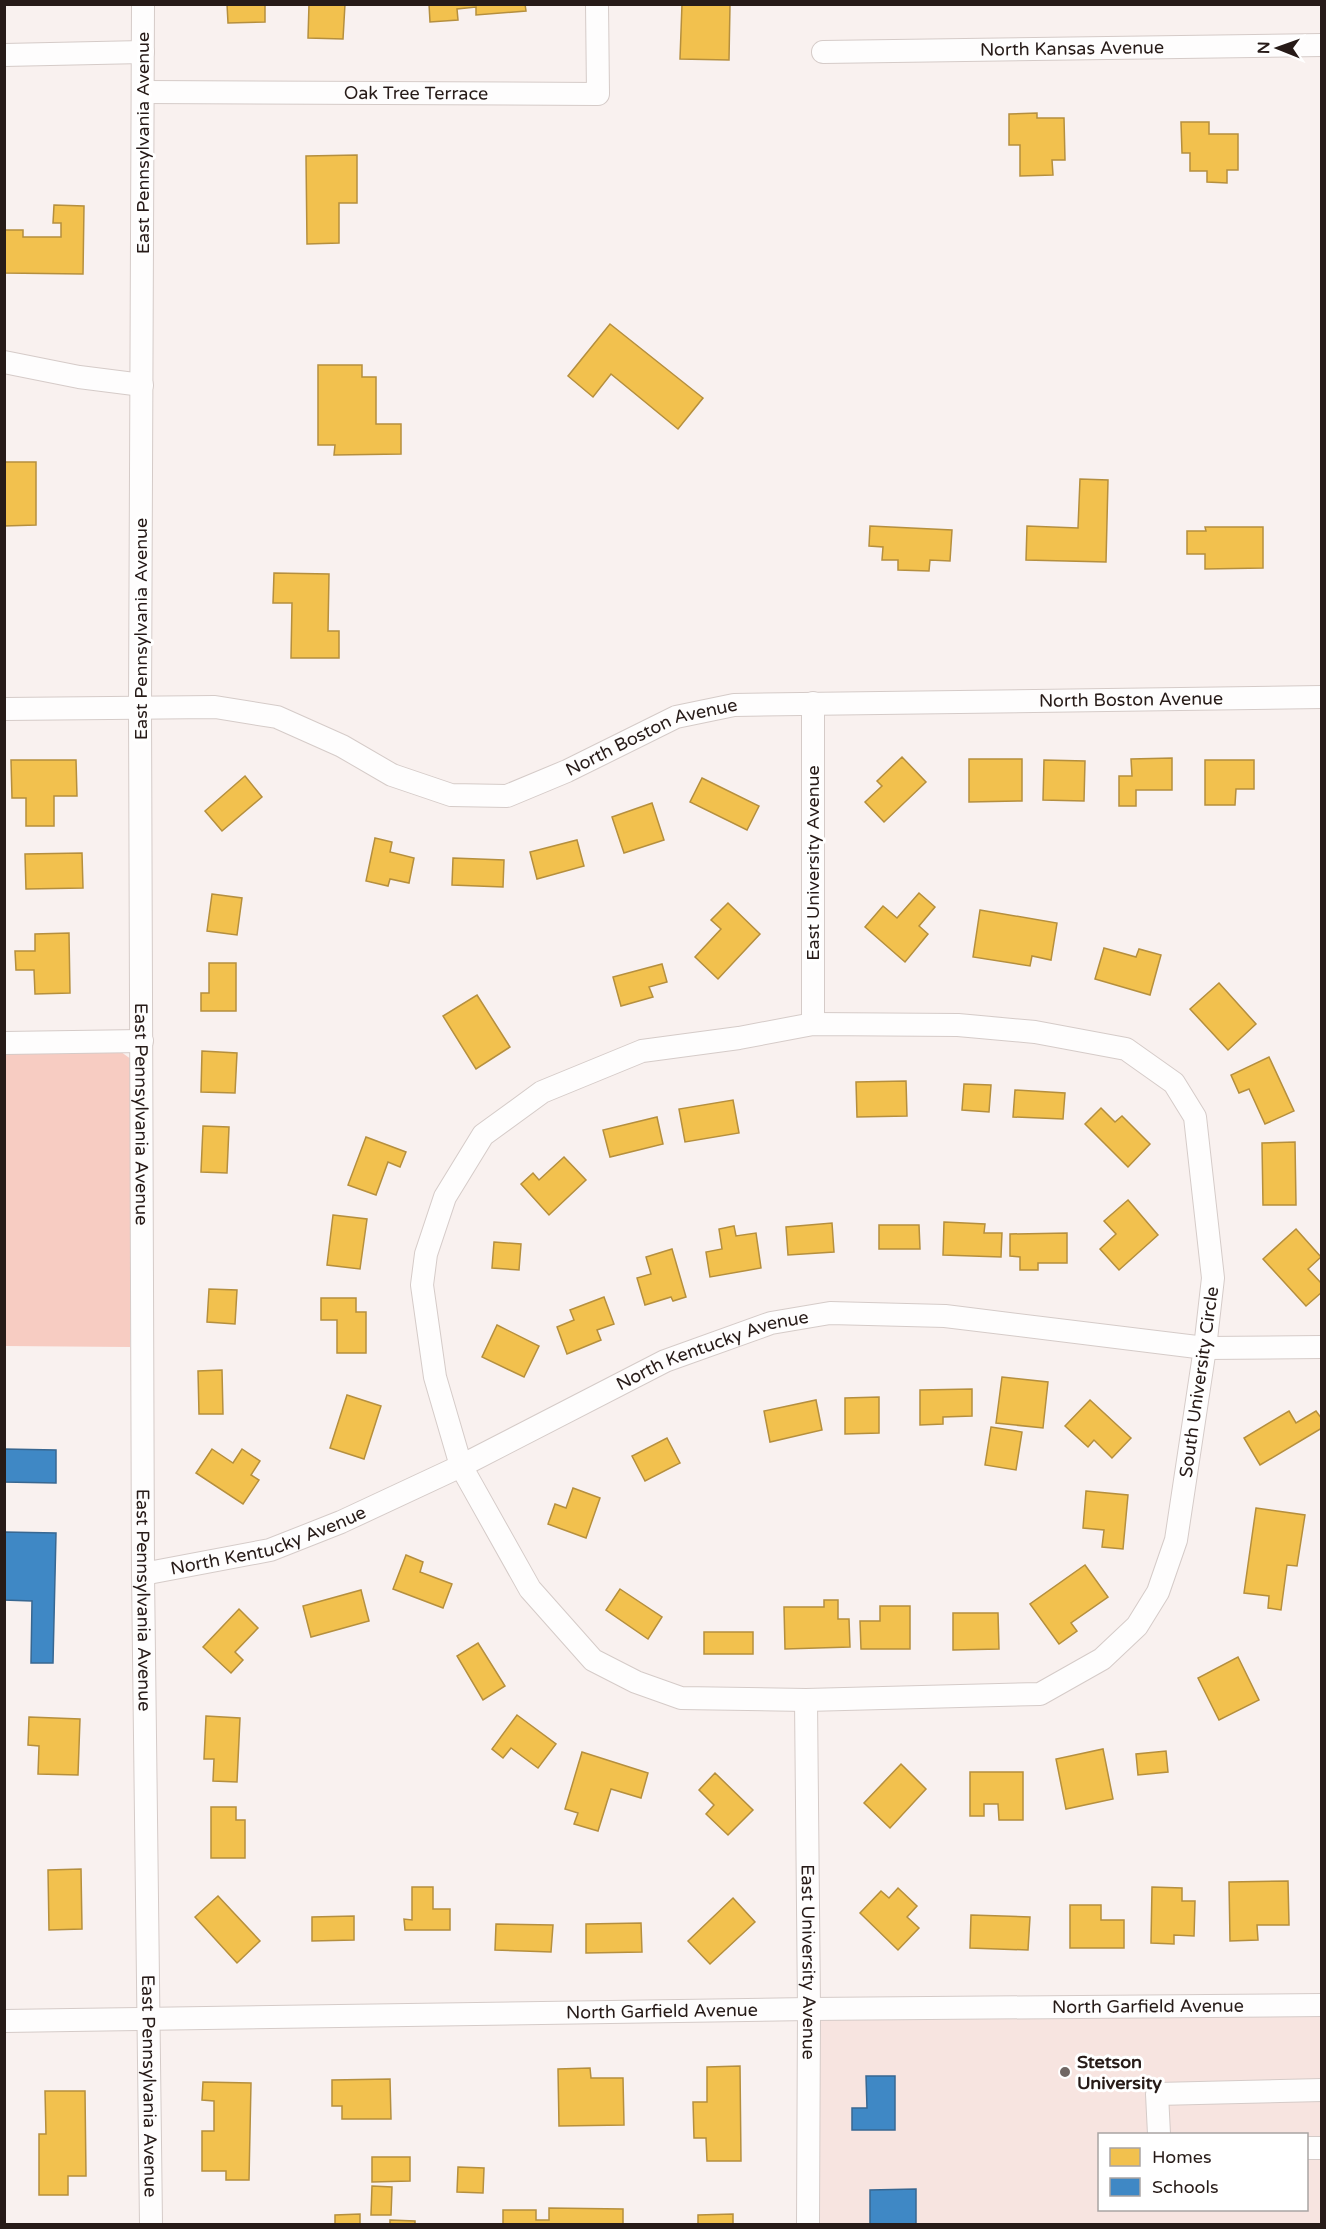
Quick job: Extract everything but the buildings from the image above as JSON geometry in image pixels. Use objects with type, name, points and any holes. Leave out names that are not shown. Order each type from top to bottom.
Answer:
[{"type":"street","name":"East Pennsylvania Avenue","points":[[143,4],[140,709],[143,1574],[151,2224]]},
{"type":"street","name":"Oak Tree Terrace","points":[[143,92],[598,94],[597,4]]},
{"type":"street","name":"North Kansas Avenue","points":[[823,52],[1322,45]]},
{"type":"street","points":[[4,55],[142,52]]},
{"type":"street","points":[[4,362],[79,377],[142,385]]},
{"type":"street","name":"North Boston Avenue","points":[[4,710],[214,707],[277,717],[342,746],[392,775],[412,782],[451,795],[507,796],[567,771],[676,717],[734,705],[1322,697]]},
{"type":"street","name":"East University Avenue","points":[[813,703],[813,1024]]},
{"type":"street","name":"South University Circle","points":[[813,1024],[958,1025],[1035,1032],[1126,1049],[1174,1083],[1195,1117],[1213,1278],[1205,1348],[1176,1540],[1158,1593],[1137,1626],[1102,1659],[1040,1694],[806,1700],[681,1698],[636,1682],[593,1660],[530,1589],[461,1466],[435,1377],[422,1285],[426,1254],[445,1197],[483,1135],[542,1092],[642,1051],[739,1038],[813,1024]]},
{"type":"street","points":[[4,1043],[142,1041]]},
{"type":"street","name":"North Kentucky Avenue","points":[[143,1574],[270,1550],[341,1522],[461,1466],[665,1361],[771,1323],[830,1313],[945,1316],[1205,1348],[1322,1347]]},
{"type":"street","name":"East University Avenue","points":[[806,1700],[809,2009],[808,2224]]},
{"type":"street","name":"North Garfield Avenue","points":[[4,2021],[809,2009],[1322,2005]]},
{"type":"street","points":[[1158,2133],[1157,2094],[1322,2090]]},
{"type":"shaded area","points":[[121,1052],[135,1062],[130,1347],[5,1346],[5,1053]]},
{"type":"shaded area","name":"Stetson University","points":[[1321,2005],[1321,2224],[807,2224],[809,2009]]},
{"type":"place","name":"Stetson University","points":[[1065,2072]]}]
